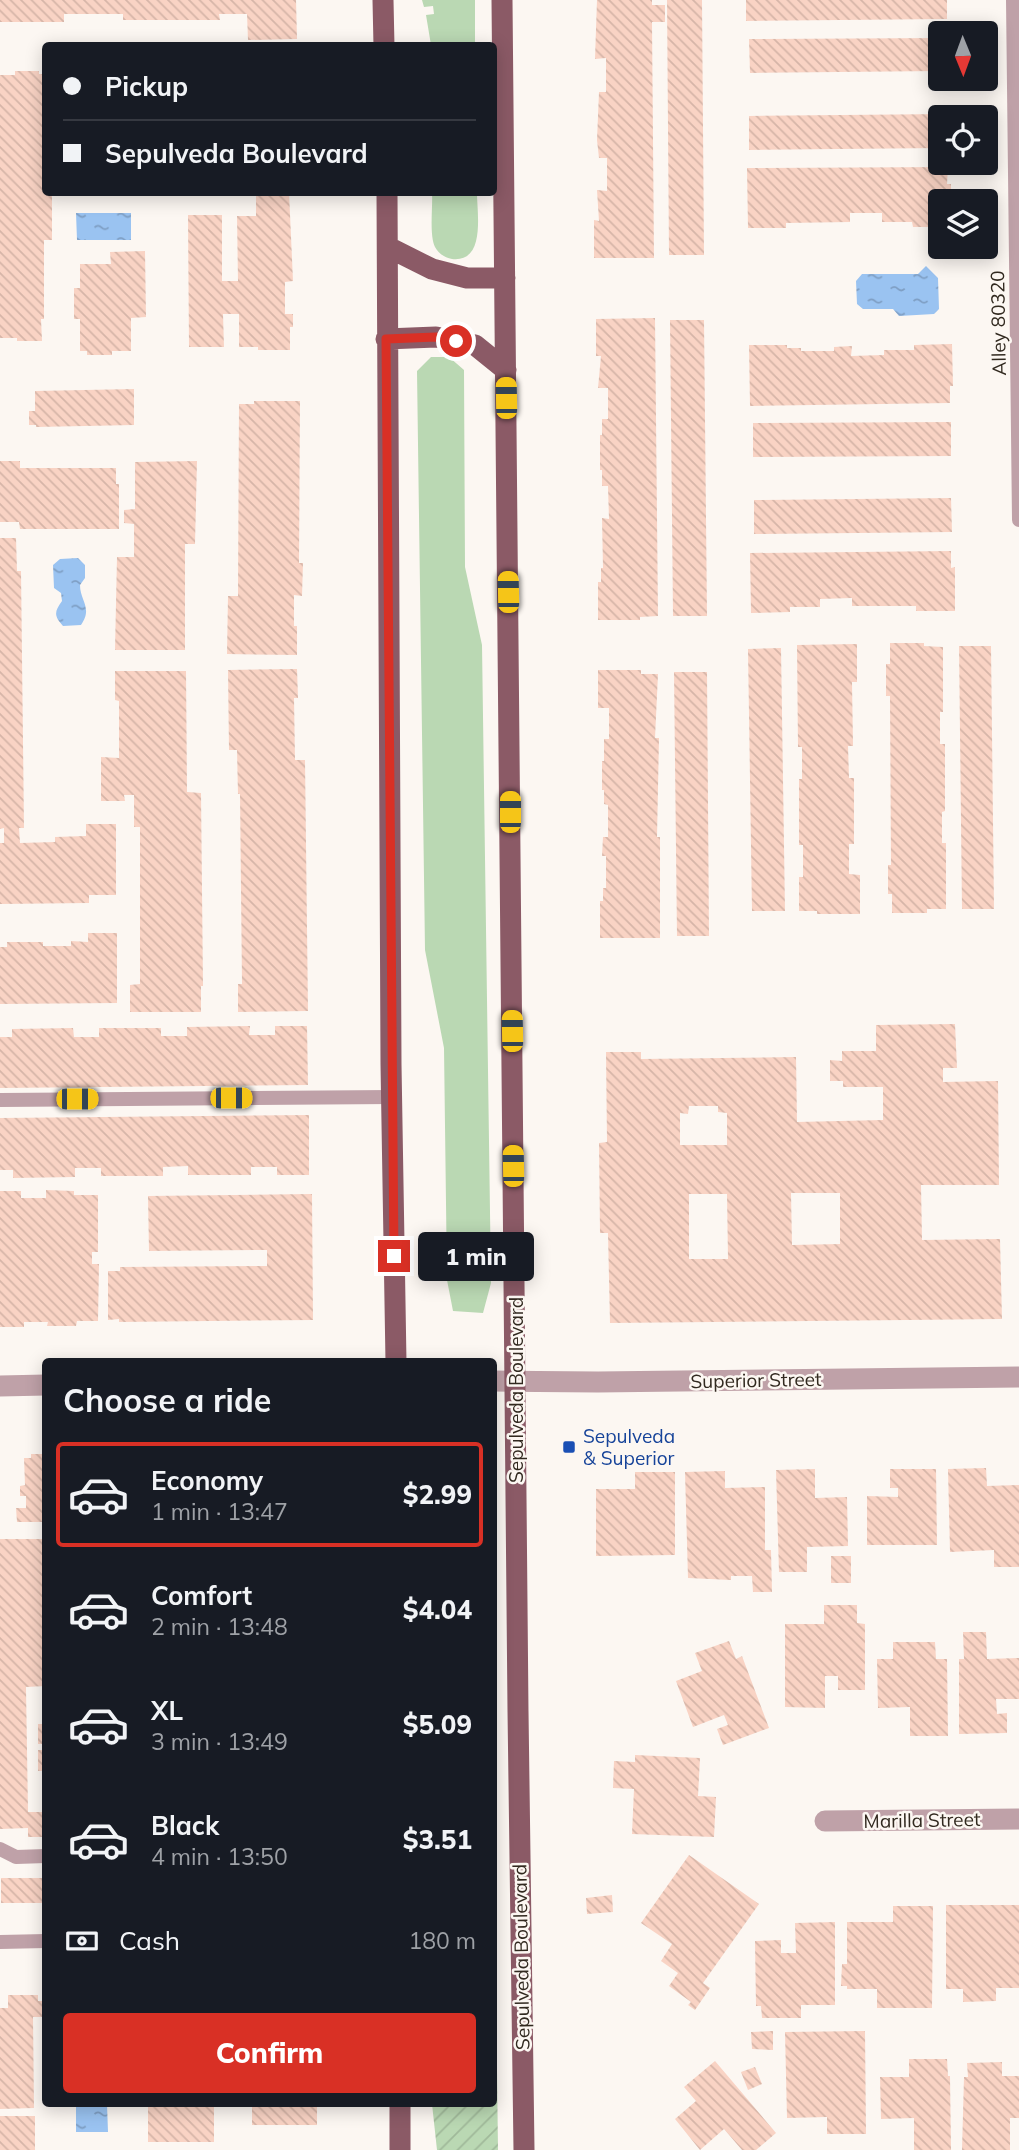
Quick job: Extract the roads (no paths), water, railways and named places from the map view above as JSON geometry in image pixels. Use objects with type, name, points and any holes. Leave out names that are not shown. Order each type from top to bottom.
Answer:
[{"type":"main road","points":[[383,0],[384,42]]},
{"type":"main road","name":"Sepulveda Boulevard","points":[[502,0],[517,1697],[524,2150]]},
{"type":"main road","points":[[387,196],[386,339],[396,1358]]},
{"type":"main road","points":[[388,247],[432,270],[467,278],[505,278]]},
{"type":"main road","points":[[386,339],[436,337],[475,345],[506,370]]},
{"type":"main road","points":[[400,2107],[400,2150]]},
{"type":"street","name":"Superior Street","points":[[497,1381],[1019,1377]]},
{"type":"street","points":[[0,1386],[42,1385]]},
{"type":"street","name":"Marilla Street","points":[[825,1821],[1019,1819]]},
{"type":"lane","name":"Alley 80320","points":[[1013,0],[1019,520]]},
{"type":"lane","points":[[0,1100],[392,1097]]},
{"type":"lane","points":[[0,1849],[16,1857],[42,1856]]},
{"type":"lane","points":[[0,1942],[42,1941]]},
{"type":"water","points":[[76,213],[131,213],[131,240],[77,240]]},
{"type":"water","points":[[926,266],[938,278],[939,309],[934,314],[899,316],[893,309],[863,309],[857,304],[856,281],[862,274],[918,274]]},
{"type":"water","points":[[78,558],[85,565],[85,578],[80,585],[86,614],[81,625],[63,626],[56,614],[62,601],[61,593],[54,588],[53,565],[60,559]]},
{"type":"water","points":[[76,2107],[107,2107],[108,2132],[76,2132]]},
{"type":"place","name":"Sepulveda & Superior","points":[[569,1447]]}]
